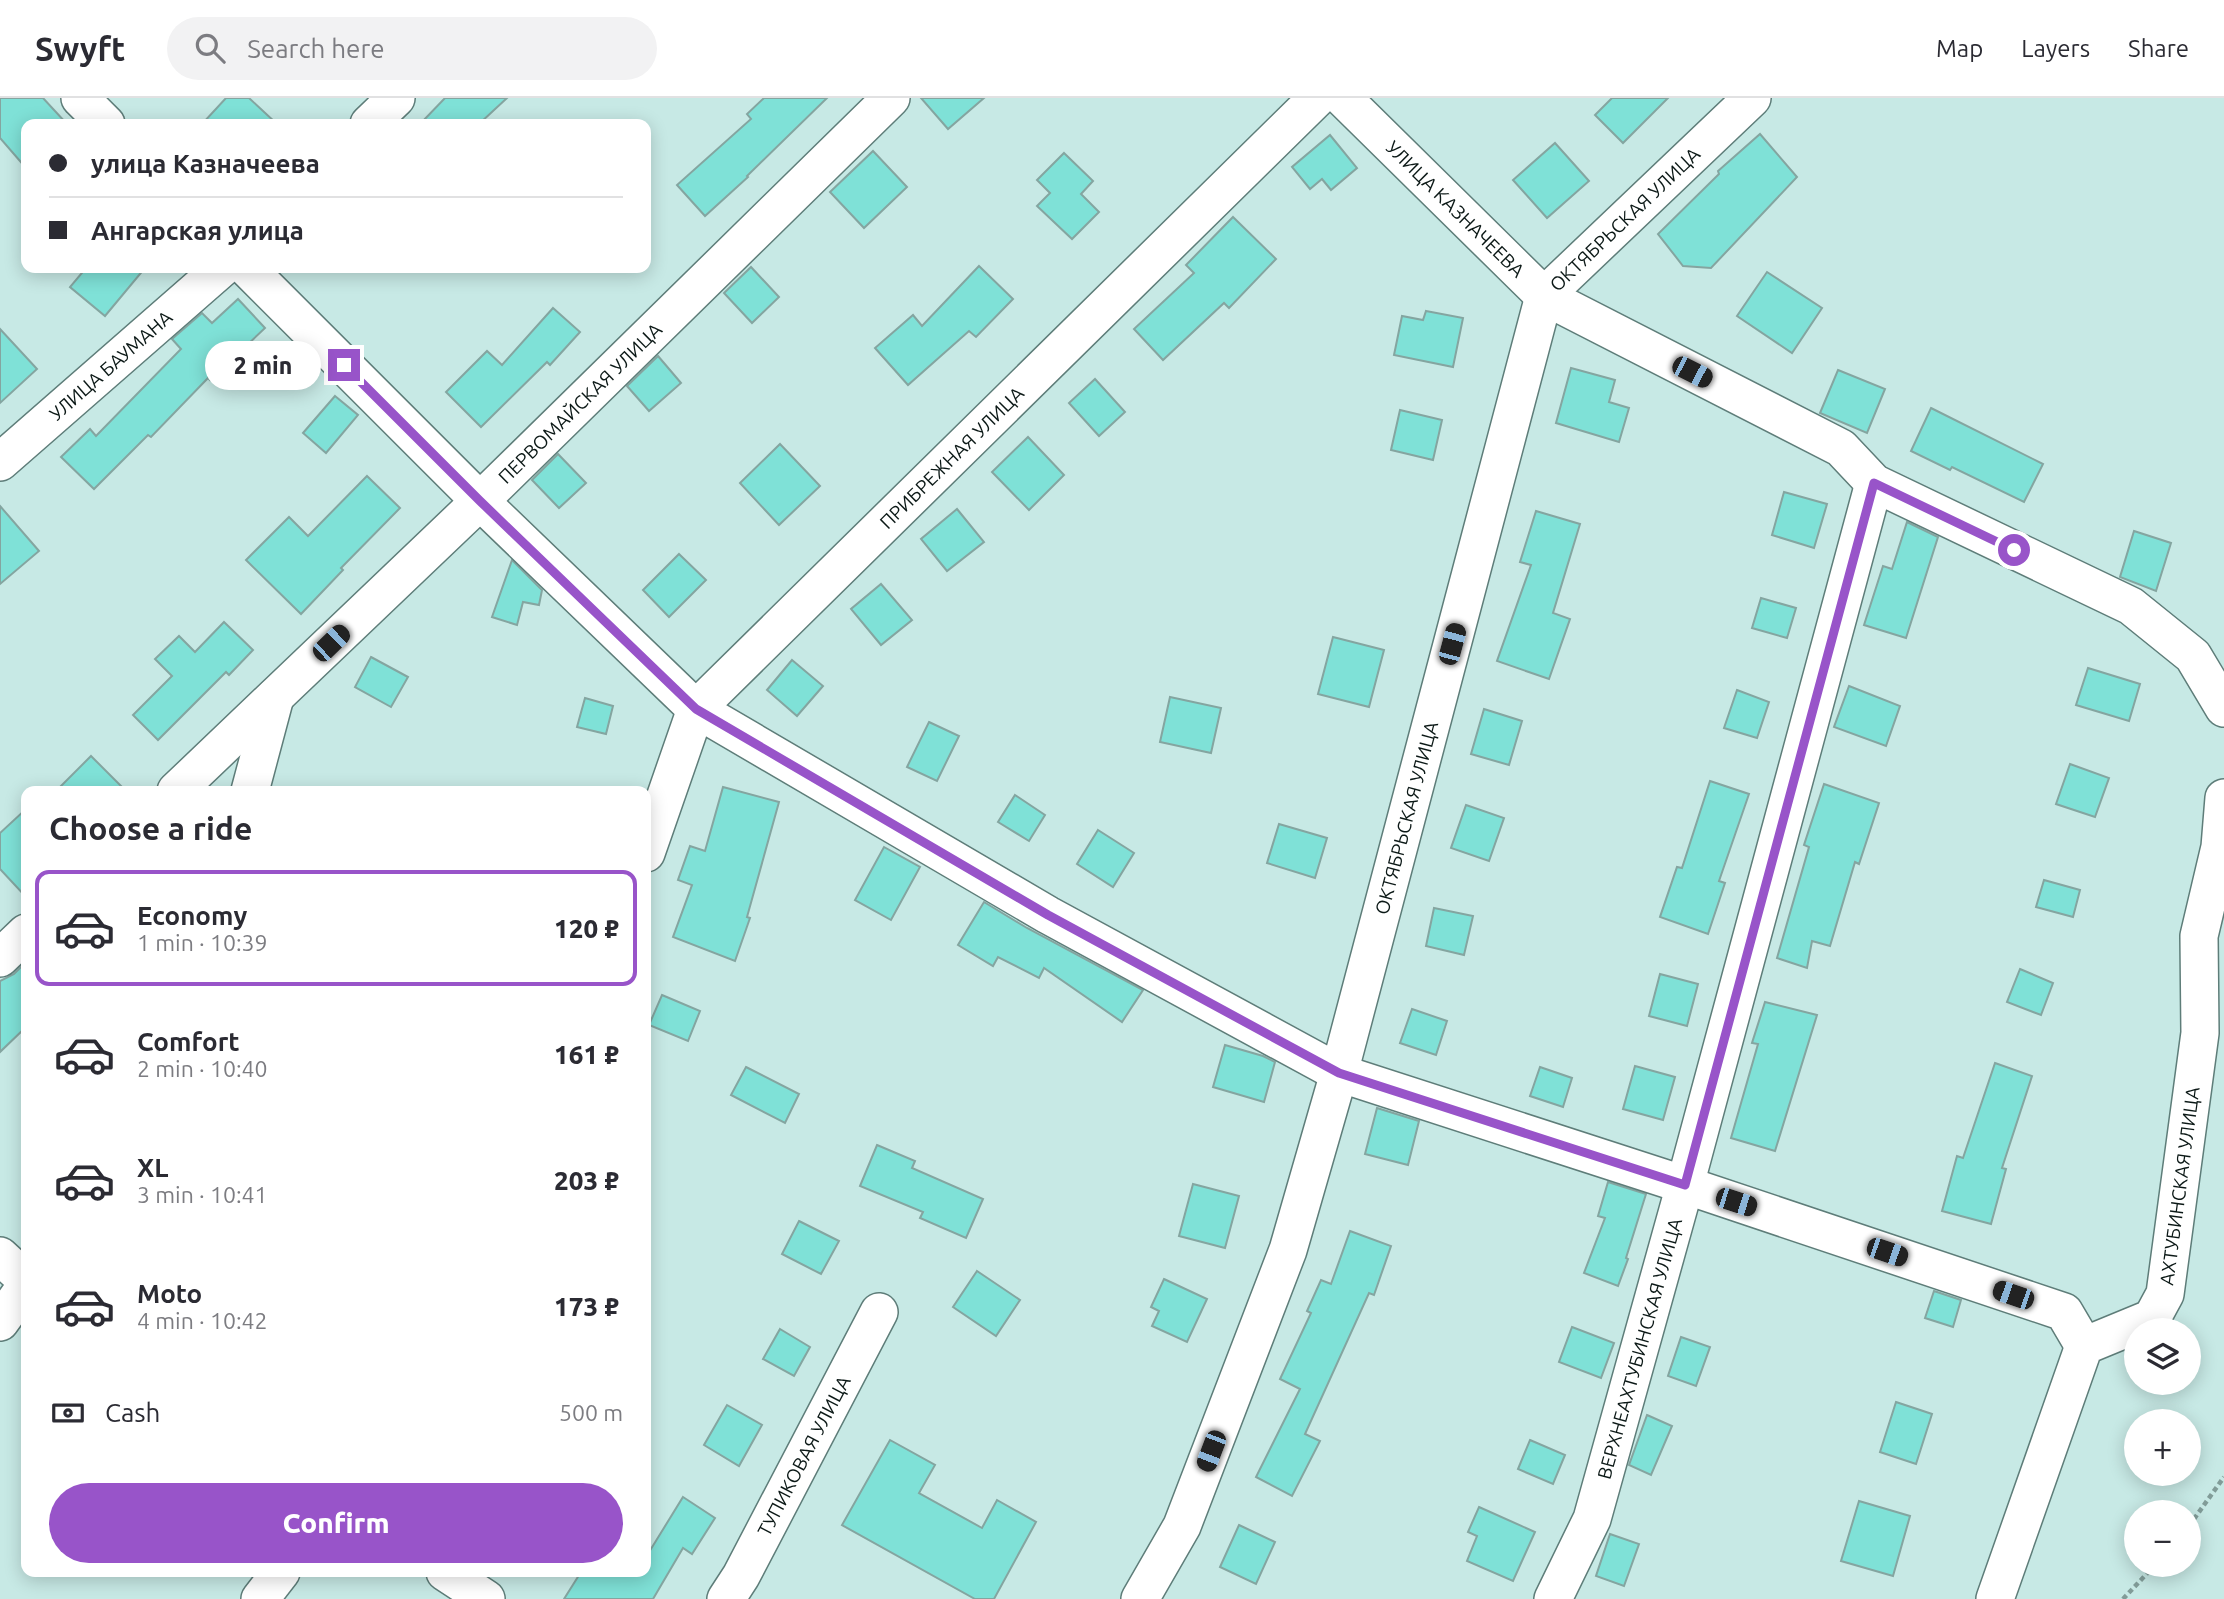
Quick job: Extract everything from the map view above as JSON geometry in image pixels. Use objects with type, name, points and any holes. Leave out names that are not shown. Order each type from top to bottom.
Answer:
[{"type":"street","points":[[80,98],[101,119]]},
{"type":"street","points":[[374,119],[396,98]]},
{"type":"street","name":"ПЕРВОМАЙСКАЯ УЛИЦА","points":[[181,786],[480,501],[891,98]]},
{"type":"street","name":"ПРИБРЕЖНАЯ УЛИЦА","points":[[651,839],[696,709],[1317,98]]},
{"type":"street","name":"УЛИЦА КАЗНАЧЕЕВА","points":[[1343,98],[1544,296],[1840,448],[1874,483],[2131,606],[2193,656],[2224,708]]},
{"type":"street","name":"ОКТЯБРЬСКАЯ УЛИЦА","points":[[1140,1599],[1182,1526],[1288,1250],[1339,1073],[1544,296],[1752,98]]},
{"type":"street","name":"УЛИЦА БАУМАНА","points":[[0,462],[216,273]]},
{"type":"street","points":[[252,273],[480,501],[696,709],[1048,915],[1339,1073],[2064,1312],[2084,1346],[1995,1599]]},
{"type":"street","name":"ВЕРХНЕАХТУБИНСКАЯ УЛИЦА","points":[[1553,1599],[1592,1519],[1874,483]]},
{"type":"street","points":[[251,786],[276,696]]},
{"type":"street","name":"АХТУБИНСКАЯ УЛИЦА","points":[[2084,1346],[2152,1318],[2165,1294],[2200,1033],[2199,936],[2220,847],[2224,798]]},
{"type":"street","points":[[0,958],[21,938]]},
{"type":"street","points":[[0,1256],[21,1275]]},
{"type":"street","points":[[0,1322],[21,1293]]},
{"type":"street","name":"ТУПИКОВАЯ УЛИЦА","points":[[726,1599],[741,1576],[879,1312]]},
{"type":"street","points":[[260,1599],[277,1577]]},
{"type":"street","points":[[453,1577],[486,1599]]},
{"type":"path","points":[[2201,1510],[2224,1477]]},
{"type":"path","points":[[2123,1599],[2144,1577]]},
{"type":"building","points":[[0,98],[43,98],[62,119],[21,119],[21,162],[0,138]]},
{"type":"building","points":[[226,98],[249,98],[272,119],[207,119]]},
{"type":"building","points":[[445,98],[507,98],[484,119],[425,119]]},
{"type":"building","points":[[764,98],[827,98],[705,216],[677,185],[751,119],[747,114]]},
{"type":"building","points":[[921,98],[984,98],[948,129]]},
{"type":"building","points":[[1612,98],[1668,98],[1623,143],[1595,115]]},
{"type":"building","points":[[1760,134],[1797,177],[1711,268],[1683,266],[1658,234],[1719,174],[1718,171]]},
{"type":"building","points":[[1330,135],[1357,168],[1331,190],[1322,179],[1310,189],[1292,167]]},
{"type":"building","points":[[1555,143],[1589,181],[1547,218],[1513,180]]},
{"type":"building","points":[[873,151],[907,187],[864,228],[830,192]]},
{"type":"building","points":[[1064,153],[1093,181],[1081,194],[1099,212],[1072,239],[1037,206],[1050,193],[1037,180]]},
{"type":"building","points":[[1233,217],[1276,259],[1229,308],[1224,303],[1163,360],[1134,329],[1194,273],[1186,265]]},
{"type":"building","points":[[979,266],[1013,299],[976,337],[969,331],[908,385],[875,348],[913,315],[922,326]]},
{"type":"building","points":[[751,267],[779,297],[752,323],[724,293]]},
{"type":"building","points":[[1767,272],[1822,308],[1792,353],[1737,316]]},
{"type":"building","points":[[82,273],[141,273],[105,316],[70,287]]},
{"type":"building","points":[[238,299],[265,328],[210,380],[208,378],[151,437],[148,435],[94,489],[61,457],[90,429],[96,436],[181,349],[172,339],[202,313],[212,323]]},
{"type":"building","points":[[553,308],[580,332],[550,365],[547,362],[481,427],[446,392],[487,351],[502,365]]},
{"type":"building","points":[[1426,311],[1463,318],[1453,367],[1394,355],[1402,316],[1423,320]]},
{"type":"building","points":[[0,329],[37,369],[0,403]]},
{"type":"building","points":[[658,356],[681,383],[649,411],[627,386]]},
{"type":"building","points":[[1571,368],[1615,380],[1609,402],[1629,408],[1619,442],[1556,423]]},
{"type":"building","points":[[1838,370],[1885,389],[1867,433],[1820,413]]},
{"type":"building","points":[[1095,379],[1125,412],[1099,436],[1069,403]]},
{"type":"building","points":[[335,396],[358,415],[326,453],[303,433]]},
{"type":"building","points":[[1931,408],[2043,464],[2024,502],[1952,467],[1950,470],[1911,451]]},
{"type":"building","points":[[1400,410],[1442,420],[1433,460],[1391,450]]},
{"type":"building","points":[[1028,437],[1064,475],[1029,510],[992,472]]},
{"type":"building","points":[[780,444],[820,486],[779,525],[740,483]]},
{"type":"building","points":[[558,454],[586,483],[559,508],[532,480]]},
{"type":"building","points":[[367,476],[400,508],[341,568],[343,570],[301,614],[246,560],[289,517],[308,536]]},
{"type":"building","points":[[1784,492],[1827,504],[1814,548],[1772,535]]},
{"type":"building","points":[[0,506],[39,551],[0,584]]},
{"type":"building","points":[[957,509],[984,542],[947,571],[921,539]]},
{"type":"building","points":[[1536,511],[1580,524],[1553,613],[1570,619],[1549,679],[1497,661],[1531,565],[1520,562]]},
{"type":"building","points":[[1907,522],[1938,537],[1906,638],[1864,625],[1883,566],[1892,569]]},
{"type":"building","points":[[2134,531],[2171,543],[2156,591],[2120,577]]},
{"type":"building","points":[[679,554],[706,580],[669,617],[643,590]]},
{"type":"building","points":[[512,560],[542,590],[539,605],[523,602],[517,625],[492,617]]},
{"type":"building","points":[[881,584],[912,620],[881,645],[851,609]]},
{"type":"building","points":[[1761,598],[1796,608],[1787,638],[1752,628]]},
{"type":"building","points":[[224,622],[253,650],[229,675],[226,672],[158,740],[133,715],[172,676],[155,659],[179,636],[195,652]]},
{"type":"building","points":[[1333,637],[1384,650],[1369,707],[1318,694]]},
{"type":"building","points":[[371,657],[408,677],[391,707],[355,687]]},
{"type":"building","points":[[792,660],[823,686],[797,716],[767,690]]},
{"type":"building","points":[[2088,668],[2140,684],[2129,721],[2076,705]]},
{"type":"building","points":[[1849,686],[1900,706],[1886,746],[1834,727]]},
{"type":"building","points":[[1737,690],[1769,702],[1757,738],[1724,728]]},
{"type":"building","points":[[1170,697],[1221,708],[1211,753],[1160,742]]},
{"type":"building","points":[[585,698],[613,706],[606,734],[577,727]]},
{"type":"building","points":[[1484,709],[1522,721],[1509,765],[1471,754]]},
{"type":"building","points":[[929,722],[959,736],[937,781],[907,767]]},
{"type":"building","points":[[91,756],[121,786],[61,786]]},
{"type":"building","points":[[2070,764],[2109,778],[2095,817],[2056,804]]},
{"type":"building","points":[[1710,781],[1749,794],[1719,881],[1725,883],[1708,934],[1660,917],[1677,867],[1682,868]]},
{"type":"building","points":[[1824,784],[1879,803],[1859,864],[1855,862],[1830,946],[1812,941],[1807,968],[1777,958],[1809,847],[1804,845]]},
{"type":"building","points":[[723,787],[779,802],[747,917],[750,918],[735,961],[673,937],[692,885],[678,880],[690,846],[705,851]]},
{"type":"building","points":[[1015,795],[1045,815],[1029,841],[998,822]]},
{"type":"building","points":[[1466,805],[1504,818],[1489,861],[1451,848]]},
{"type":"building","points":[[21,814],[21,892],[0,869],[0,833]]},
{"type":"building","points":[[1279,824],[1327,838],[1315,878],[1267,863]]},
{"type":"building","points":[[1098,830],[1134,853],[1113,887],[1077,864]]},
{"type":"building","points":[[884,847],[920,867],[891,920],[855,900]]},
{"type":"building","points":[[2044,880],[2080,890],[2073,917],[2036,907]]},
{"type":"building","points":[[984,902],[1143,990],[1122,1022],[1044,968],[1039,978],[998,957],[993,966],[958,945]]},
{"type":"building","points":[[1434,908],[1473,916],[1464,955],[1426,946]]},
{"type":"building","points":[[21,967],[21,1032],[0,1052],[0,981]]},
{"type":"building","points":[[2020,969],[2053,983],[2041,1015],[2007,1002]]},
{"type":"building","points":[[1660,974],[1698,984],[1687,1026],[1649,1016]]},
{"type":"building","points":[[662,995],[700,1011],[688,1041],[651,1026]]},
{"type":"building","points":[[1765,1002],[1817,1015],[1775,1151],[1731,1138],[1758,1044],[1752,1043]]},
{"type":"building","points":[[1412,1009],[1447,1021],[1436,1055],[1400,1043]]},
{"type":"building","points":[[1225,1045],[1275,1062],[1264,1102],[1213,1087]]},
{"type":"building","points":[[1995,1063],[2032,1076],[2002,1168],[2006,1169],[1991,1224],[1942,1211],[1957,1156],[1963,1158]]},
{"type":"building","points":[[1635,1066],[1675,1077],[1663,1120],[1623,1109]]},
{"type":"building","points":[[746,1067],[799,1094],[785,1123],[731,1095]]},
{"type":"building","points":[[1540,1067],[1572,1078],[1563,1107],[1530,1096]]},
{"type":"building","points":[[1377,1108],[1419,1121],[1408,1165],[1365,1154]]},
{"type":"building","points":[[877,1145],[915,1161],[912,1168],[983,1199],[966,1238],[920,1218],[923,1212],[860,1186]]},
{"type":"building","points":[[1608,1182],[1646,1194],[1618,1286],[1584,1273],[1605,1218],[1598,1216]]},
{"type":"building","points":[[1193,1184],[1239,1196],[1225,1248],[1179,1236]]},
{"type":"building","points":[[799,1221],[839,1241],[821,1274],[782,1254]]},
{"type":"building","points":[[1350,1231],[1391,1246],[1374,1295],[1369,1293],[1305,1434],[1320,1441],[1292,1496],[1256,1477],[1300,1389],[1280,1379],[1311,1313],[1307,1311],[1321,1280],[1331,1284]]},
{"type":"building","points":[[977,1271],[1020,1300],[996,1336],[953,1307]]},
{"type":"building","points":[[1164,1279],[1207,1299],[1187,1342],[1152,1326],[1159,1311],[1151,1307]]},
{"type":"building","points":[[1934,1291],[1961,1300],[1953,1327],[1925,1318]]},
{"type":"building","points":[[1572,1327],[1614,1343],[1601,1378],[1559,1362]]},
{"type":"building","points":[[780,1329],[810,1347],[794,1376],[763,1359]]},
{"type":"building","points":[[1681,1337],[1710,1347],[1696,1386],[1668,1376]]},
{"type":"building","points":[[1896,1402],[1932,1414],[1916,1464],[1880,1452]]},
{"type":"building","points":[[727,1405],[762,1425],[739,1466],[704,1445]]},
{"type":"building","points":[[1647,1415],[1672,1426],[1651,1475],[1629,1465]]},
{"type":"building","points":[[890,1440],[935,1465],[919,1493],[982,1528],[997,1500],[1036,1522],[994,1599],[975,1599],[842,1525]]},
{"type":"building","points":[[1530,1440],[1565,1455],[1553,1484],[1518,1469]]},
{"type":"building","points":[[683,1497],[715,1518],[692,1554],[683,1548],[653,1599],[564,1599],[578,1577],[651,1577],[651,1549]]},
{"type":"building","points":[[1859,1501],[1910,1516],[1893,1576],[1841,1561]]},
{"type":"building","points":[[1479,1507],[1535,1532],[1513,1581],[1467,1561],[1477,1536],[1468,1532]]},
{"type":"building","points":[[1239,1525],[1275,1542],[1256,1584],[1220,1567]]},
{"type":"building","points":[[1610,1534],[1639,1544],[1624,1586],[1596,1576]]},
{"type":"route","points":[[344,365],[480,501],[696,709],[1048,915],[1339,1073],[1685,1185],[1874,483],[2014,550]]}]
